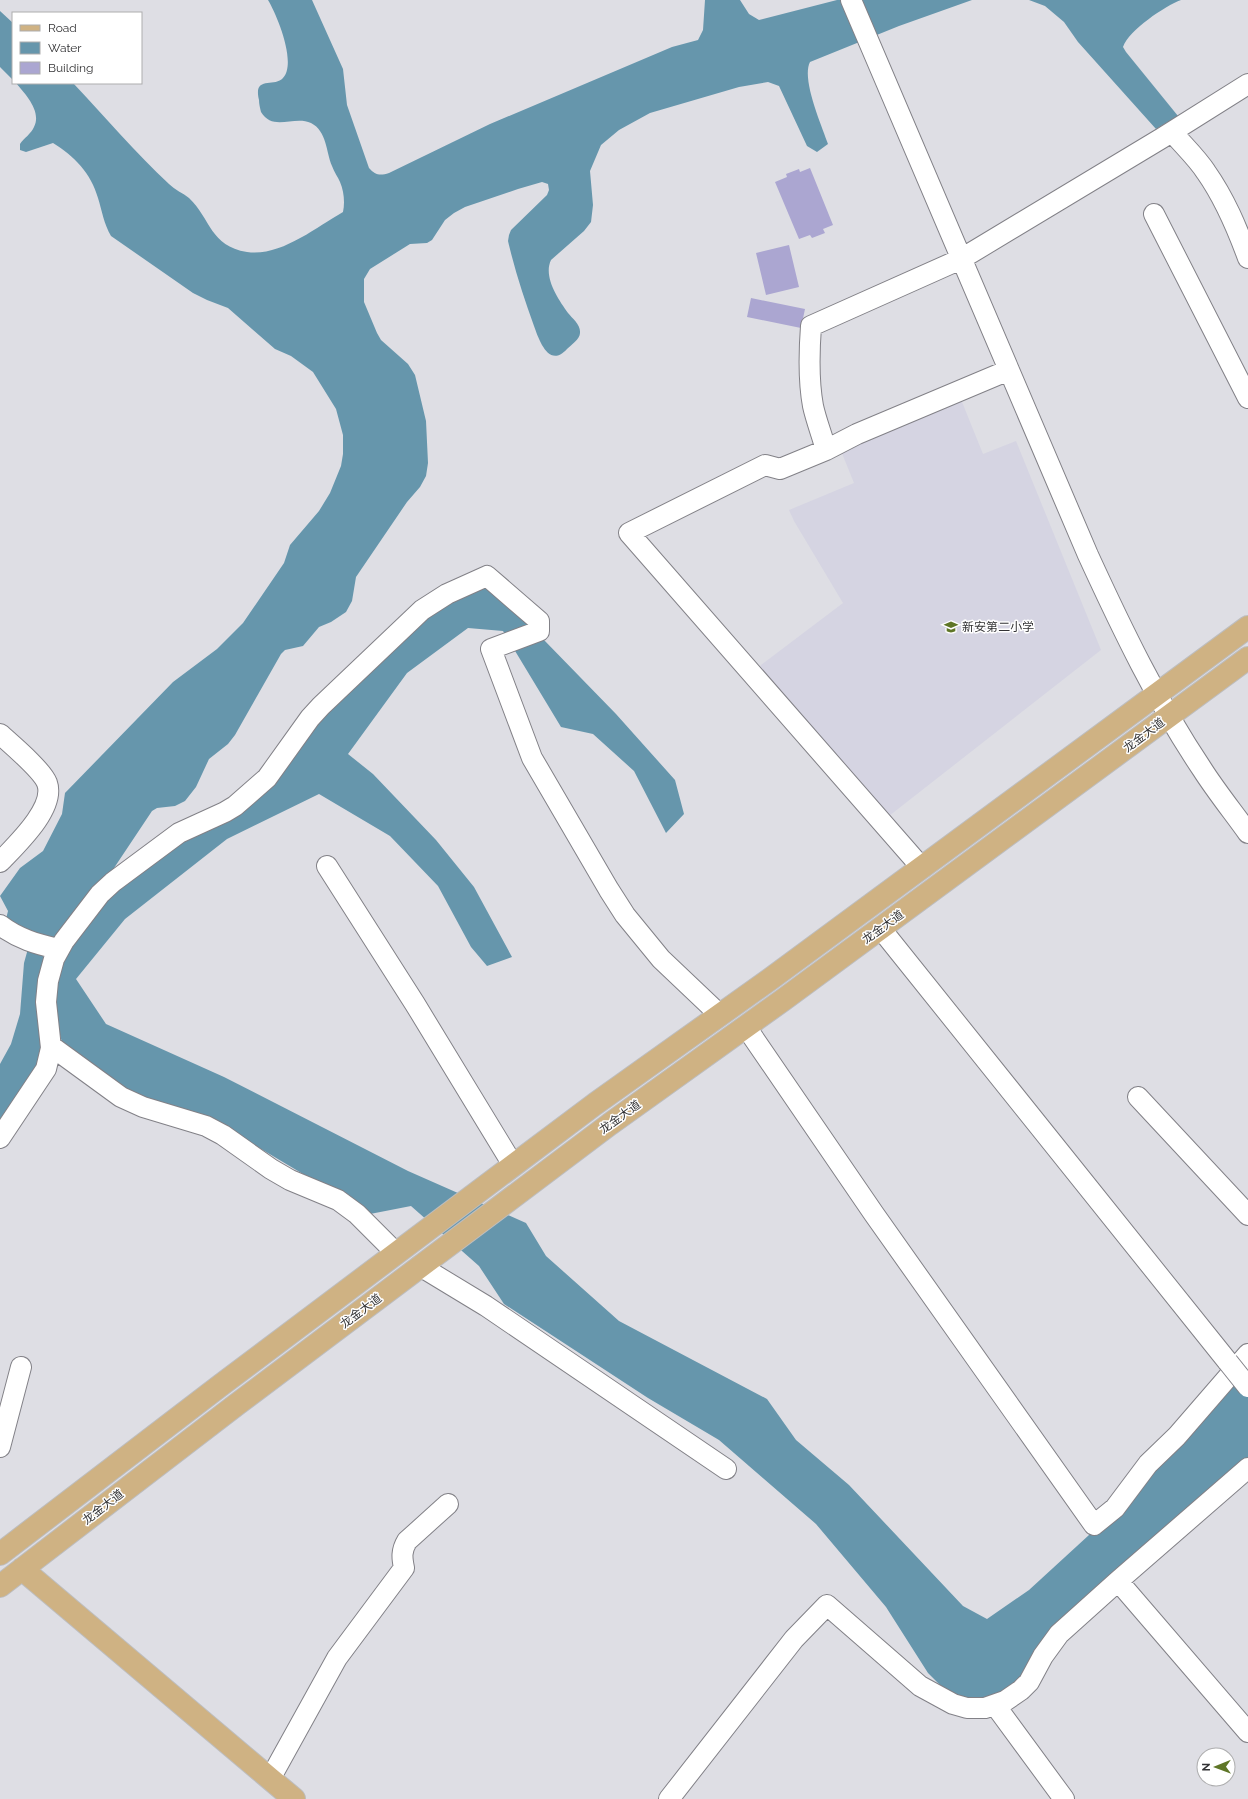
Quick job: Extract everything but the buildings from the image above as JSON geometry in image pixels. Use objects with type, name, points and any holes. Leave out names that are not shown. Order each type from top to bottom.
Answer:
[{"type":"main road","name":"龙金大道","points":[[1,1552],[595,1104],[922,868],[1248,627]]},
{"type":"main road","name":"龙金大道","points":[[0,1586],[236,1405],[610,1124],[881,929],[1248,658]]},
{"type":"main road","points":[[22,1569],[294,1799]]},
{"type":"street","points":[[851,0],[1088,556],[1137,660],[1169,717],[1202,770],[1248,833]]},
{"type":"street","points":[[826,450],[813,407],[810,385],[809,359],[811,326],[961,259],[1172,132],[1248,84]]},
{"type":"street","points":[[1172,132],[1205,170],[1218,190],[1237,228],[1248,258]]},
{"type":"street","points":[[1154,214],[1248,398]]},
{"type":"street","points":[[922,868],[629,533],[765,465],[780,469],[826,450],[857,434],[1009,370]]},
{"type":"street","points":[[0,1138],[46,1069],[51,1046],[47,1008],[48,981],[58,949],[100,894],[113,882],[179,833],[235,806],[267,778],[310,718],[422,610],[447,594],[487,576],[539,621],[539,631],[491,649],[532,758],[625,915],[661,959],[720,1015]]},
{"type":"street","points":[[0,734],[32,764],[47,782],[48,798],[37,819],[26,834],[0,862]]},
{"type":"street","points":[[326,866],[415,1004],[513,1165]]},
{"type":"street","points":[[0,925],[8,932],[28,941],[58,949]]},
{"type":"street","points":[[881,929],[1248,1387]]},
{"type":"street","points":[[746,1027],[874,1214],[1094,1525],[1115,1508],[1148,1464],[1178,1436],[1248,1354]]},
{"type":"street","points":[[51,1046],[121,1097],[143,1106],[206,1126],[223,1135],[271,1169],[290,1180],[338,1200],[357,1214],[396,1253]]},
{"type":"street","points":[[1138,1097],[1248,1215]]},
{"type":"street","points":[[429,1260],[486,1306],[726,1469]]},
{"type":"street","points":[[0,1447],[21,1367]]},
{"type":"street","points":[[669,1799],[794,1639],[827,1605],[920,1686],[952,1704],[967,1708],[985,1708],[995,1705],[1005,1701],[1021,1690],[1029,1682],[1043,1656],[1059,1634],[1248,1468]]},
{"type":"street","points":[[270,1779],[337,1658],[404,1568],[402,1558],[403,1548],[407,1541],[448,1504]]},
{"type":"street","points":[[1,1552],[22,1569]]},
{"type":"street","points":[[1118,1581],[1248,1732]]},
{"type":"street","points":[[995,1705],[1064,1799]]},
{"type":"shaded area","name":"新安第二小学","points":[[960,397],[983,454],[1016,441],[1101,650],[889,816],[758,671],[761,665],[843,603],[789,510],[854,483],[839,446]]},
{"type":"water","points":[[268,0],[312,0],[343,69],[347,105],[369,168],[373,172],[380,175],[389,173],[490,124],[672,47],[698,40],[703,30],[705,0],[740,0],[749,14],[759,20],[837,0],[972,0],[899,26],[810,62],[808,79],[810,91],[828,144],[817,152],[807,146],[779,86],[768,82],[739,87],[650,113],[619,130],[601,145],[590,171],[593,205],[591,222],[584,231],[551,260],[549,267],[550,281],[556,295],[568,313],[578,324],[580,330],[580,335],[577,340],[561,354],[555,356],[550,354],[542,345],[530,316],[508,241],[511,230],[547,195],[549,190],[548,184],[542,182],[465,207],[445,220],[432,240],[427,243],[410,244],[370,269],[364,279],[364,302],[377,333],[381,340],[408,364],[415,375],[426,421],[428,463],[426,476],[420,487],[407,502],[356,577],[352,601],[346,612],[331,622],[319,627],[303,646],[285,650],[281,654],[235,735],[228,744],[209,759],[196,787],[185,801],[175,806],[157,808],[152,811],[110,874],[53,941],[5,923],[8,911],[0,896],[20,868],[43,851],[62,814],[65,793],[173,682],[217,649],[243,623],[284,563],[290,545],[319,511],[330,493],[341,466],[343,454],[343,435],[336,409],[313,372],[291,356],[275,349],[228,308],[193,293],[111,236],[95,189],[86,173],[75,160],[53,143],[26,152],[20,150],[20,144],[34,127],[36,115],[31,103],[17,84],[74,84],[171,186],[189,198],[202,214],[212,231],[225,244],[235,249],[247,252],[272,250],[297,240],[343,212],[344,201],[339,180],[332,166],[323,136],[320,131],[311,123],[304,121],[271,121],[261,112],[258,92],[259,87],[265,83],[279,81],[283,78],[287,71],[287,51],[276,16]]},
{"type":"water","points":[[1029,0],[1181,0],[1166,7],[1148,19],[1132,33],[1123,47],[1178,116],[1156,129],[1078,42],[1064,22],[1045,6]]},
{"type":"water","points":[[0,11],[12,22],[12,79],[0,67]]},
{"type":"water","points":[[480,585],[505,600],[616,714],[675,780],[684,814],[666,833],[634,771],[593,734],[561,727],[503,631],[468,628],[407,673],[348,754],[373,774],[436,840],[474,887],[512,957],[487,966],[471,947],[438,886],[390,836],[319,794],[227,839],[125,919],[76,979],[106,1024],[224,1077],[408,1171],[526,1223],[546,1256],[619,1321],[767,1399],[796,1440],[849,1485],[963,1606],[987,1619],[1029,1590],[1101,1524],[1248,1364],[1248,1459],[1061,1621],[1011,1698],[974,1702],[953,1698],[928,1673],[886,1607],[816,1524],[719,1440],[648,1398],[504,1304],[479,1266],[411,1206],[370,1214],[214,1121],[128,1094],[63,1046],[53,1009],[54,978],[71,944],[114,886],[176,840],[229,815],[318,714],[430,610]]},
{"type":"water","points":[[29,945],[43,949],[47,1051],[0,1130],[0,1064],[11,1044],[20,1014],[24,963]]},
{"type":"place","name":"新安第二小学","points":[[951,627]]}]
